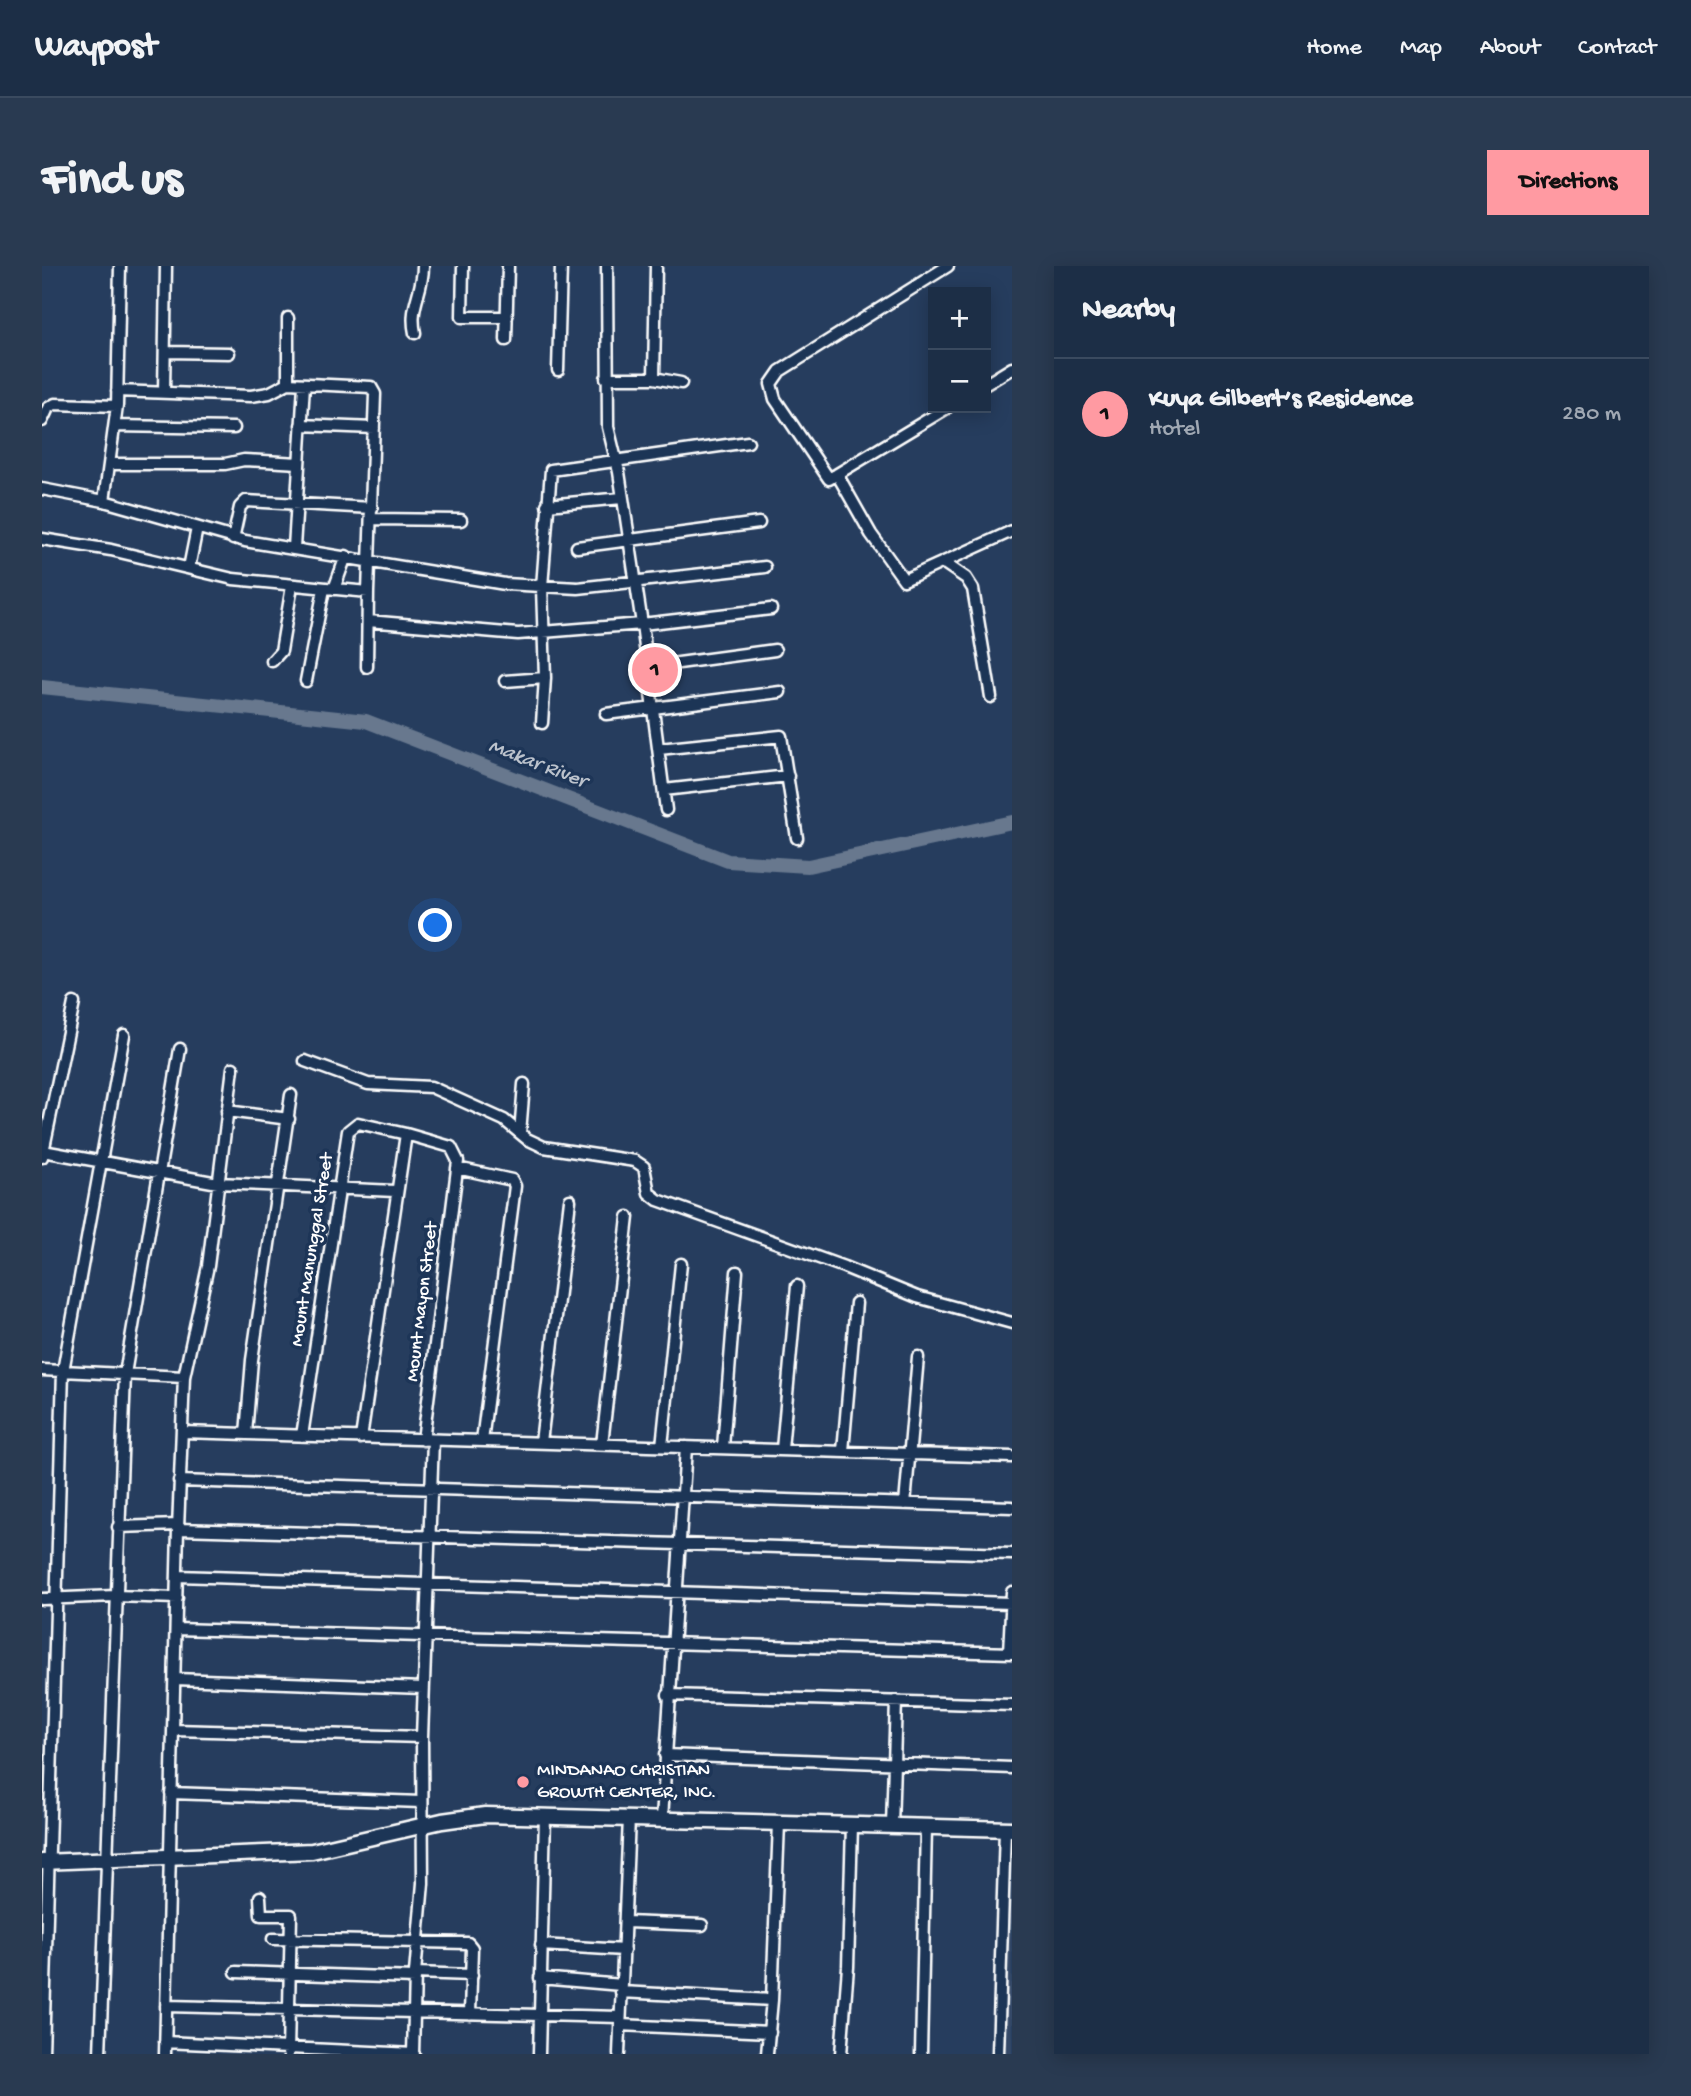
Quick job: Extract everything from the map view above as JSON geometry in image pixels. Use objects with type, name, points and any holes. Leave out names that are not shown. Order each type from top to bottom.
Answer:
[{"type":"main road","points":[[46,1862],[312,1851],[485,1815],[1009,1829]]},
{"type":"street","points":[[104,501],[117,406],[120,266]]},
{"type":"street","points":[[164,392],[166,266]]},
{"type":"street","points":[[415,333],[412,312],[421,292],[423,266]]},
{"type":"street","points":[[463,266],[462,317],[507,317]]},
{"type":"street","points":[[506,340],[508,266]]},
{"type":"street","points":[[558,370],[561,266]]},
{"type":"street","points":[[607,266],[608,427],[637,582],[666,810]]},
{"type":"street","points":[[654,378],[656,266]]},
{"type":"street","points":[[939,413],[829,479],[771,390],[772,379],[780,371],[948,266]]},
{"type":"street","points":[[288,318],[288,383]]},
{"type":"street","points":[[165,352],[229,353]]},
{"type":"street","points":[[991,381],[1012,368]]},
{"type":"street","points":[[606,378],[654,378],[681,383]]},
{"type":"street","points":[[117,391],[251,396],[269,393],[288,383],[371,387],[375,394],[367,667]]},
{"type":"street","points":[[294,548],[304,385]]},
{"type":"street","points":[[42,421],[48,408],[55,404],[117,406]]},
{"type":"street","points":[[300,425],[374,428]]},
{"type":"street","points":[[115,426],[234,428]]},
{"type":"street","points":[[542,723],[545,678],[542,587],[552,468],[748,442]]},
{"type":"street","points":[[110,464],[225,464],[244,460],[299,463]]},
{"type":"street","points":[[837,474],[870,534],[904,580],[1012,531]]},
{"type":"street","points":[[42,489],[104,501],[233,539],[370,559],[464,578],[542,587],[578,588],[765,567]]},
{"type":"street","points":[[547,505],[622,498]]},
{"type":"street","points":[[233,539],[240,507],[246,501],[460,520]]},
{"type":"street","points":[[577,547],[758,523]]},
{"type":"street","points":[[189,568],[197,528]]},
{"type":"street","points":[[42,539],[89,545],[233,579],[369,592]]},
{"type":"street","points":[[306,681],[329,589],[346,556]]},
{"type":"street","points":[[944,563],[966,578],[973,589],[991,697]]},
{"type":"street","points":[[272,661],[281,651],[292,586]]},
{"type":"street","points":[[368,621],[542,634],[771,609]]},
{"type":"street","points":[[649,667],[775,650]]},
{"type":"street","points":[[505,681],[545,678]]},
{"type":"street","points":[[606,714],[780,692]]},
{"type":"street","points":[[659,748],[778,734],[785,745],[797,838]]},
{"type":"street","points":[[664,790],[788,776]]},
{"type":"street","points":[[74,1003],[43,1154],[101,1161],[218,1182],[395,1191]]},
{"type":"street","points":[[43,2054],[46,1862],[63,1371],[124,1035]]},
{"type":"street","points":[[100,2054],[125,1374],[180,1049]]},
{"type":"street","points":[[305,1061],[368,1084],[431,1087],[504,1120],[544,1147],[635,1160],[644,1167],[649,1192],[658,1200],[730,1229],[844,1267],[917,1297],[1012,1323]]},
{"type":"street","points":[[164,2054],[184,1377],[203,1298],[233,1068]]},
{"type":"street","points":[[520,1133],[524,1084]]},
{"type":"street","points":[[246,1434],[252,1360],[280,1186],[291,1095]]},
{"type":"street","points":[[227,1111],[289,1119]]},
{"type":"street","name":"Mount Manunggal Street","points":[[302,1436],[350,1126],[358,1123],[406,1134]]},
{"type":"street","points":[[361,1438],[395,1191],[406,1134],[450,1147],[457,1155],[457,1168],[512,1180],[515,1186],[482,1441]]},
{"type":"street","name":"Mount Mayon Street","points":[[413,2054],[417,1940],[423,1883],[422,1737],[431,1489],[428,1440],[457,1168]]},
{"type":"street","points":[[541,1442],[570,1200]]},
{"type":"street","points":[[602,1444],[628,1217]]},
{"type":"street","points":[[662,1446],[681,1264]]},
{"type":"street","points":[[723,1447],[737,1272]]},
{"type":"street","points":[[782,1449],[797,1286]]},
{"type":"street","points":[[843,1451],[856,1303]]},
{"type":"street","points":[[905,1504],[918,1357]]},
{"type":"street","points":[[42,1370],[184,1377]]},
{"type":"street","points":[[182,1432],[1012,1457]]},
{"type":"street","points":[[662,1819],[686,1447]]},
{"type":"street","points":[[179,1480],[1012,1507]]},
{"type":"street","points":[[118,1527],[1012,1554]]},
{"type":"street","points":[[177,1576],[1012,1603]]},
{"type":"street","points":[[176,1629],[1011,1653],[1012,1592]]},
{"type":"street","points":[[42,1600],[115,1596],[177,1598]]},
{"type":"street","points":[[175,1679],[423,1688]]},
{"type":"street","points":[[668,1695],[1012,1705]]},
{"type":"street","points":[[892,1826],[896,1701]]},
{"type":"street","points":[[174,1730],[422,1737]]},
{"type":"street","points":[[665,1755],[1012,1768]]},
{"type":"street","points":[[171,1793],[421,1801]]},
{"type":"street","points":[[539,2054],[545,1816]]},
{"type":"street","points":[[619,2054],[629,1818]]},
{"type":"street","points":[[767,2054],[771,2032],[779,1823]]},
{"type":"street","points":[[841,2054],[848,1966],[852,1825]]},
{"type":"street","points":[[921,2054],[926,1827]]},
{"type":"street","points":[[998,2054],[1009,1829]]},
{"type":"street","points":[[261,1897],[261,1915],[291,1915],[288,2051]]},
{"type":"street","points":[[626,1922],[702,1925]]},
{"type":"street","points":[[273,1938],[468,1943],[472,1948],[470,2014]]},
{"type":"street","points":[[541,1945],[624,1950]]},
{"type":"street","points":[[236,1972],[472,1975]]},
{"type":"street","points":[[540,1978],[621,1988],[772,2000]]},
{"type":"street","points":[[166,2006],[290,2011],[540,2014],[771,2032]]},
{"type":"street","points":[[165,2042],[288,2051],[413,2054]]},
{"type":"shaded area","points":[[1011,1853],[1012,2054],[1005,2054]]},
{"type":"waterway","name":"Makar River","points":[[42,687],[366,721],[728,861],[808,866],[1012,822]]},
{"type":"place","name":"Kuya Gilbert’s Residence","points":[[655,670]]},
{"type":"place","name":"MINDANAO CHRISTIAN GROWTH CENTER, INC.","points":[[523,1782]]}]
